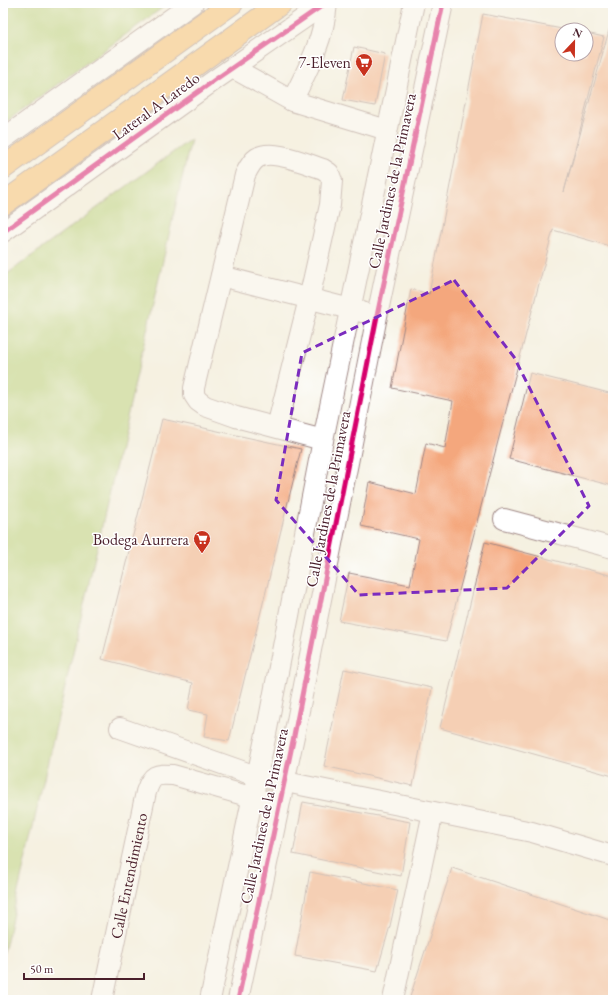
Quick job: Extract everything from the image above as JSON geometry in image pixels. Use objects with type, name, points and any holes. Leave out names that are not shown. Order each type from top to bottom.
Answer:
[{"type":"highway","points":[[10,163],[232,3]]},
{"type":"highway","points":[[3,204],[281,3]]},
{"type":"street","points":[[3,140],[193,3]]},
{"type":"street","points":[[292,101],[316,52],[323,26],[326,3]]},
{"type":"street","name":"Lateral A Laredo","points":[[3,232],[326,3]]},
{"type":"street","name":"Calle Jardines de la Primavera","points":[[210,1000],[267,729],[350,308],[414,3]]},
{"type":"street","name":"Calle Jardines de la Primavera","points":[[238,1000],[294,736],[377,316],[444,3]]},
{"type":"street","points":[[233,68],[292,101],[388,130]]},
{"type":"street","points":[[277,427],[309,299],[330,205],[332,181],[329,173],[323,169],[277,155],[266,154],[257,158],[251,164],[246,175],[194,388],[194,394],[198,402],[205,406],[236,417],[323,440]]},
{"type":"street","points":[[221,276],[377,316]]},
{"type":"street","points":[[504,519],[613,548]]},
{"type":"street","points":[[120,728],[256,776],[532,832],[613,856]]},
{"type":"street","points":[[267,729],[294,736]]},
{"type":"street","name":"Calle Entendimiento","points":[[102,1000],[146,792],[149,782],[153,776],[161,774],[173,775],[252,797]]},
{"type":"street","points":[[252,797],[279,805]]},
{"type":"street","points":[[393,1000],[433,812]]},
{"type":"highlighted area","points":[[454,280],[514,357],[589,506],[507,588],[359,595],[276,500],[302,353]]},
{"type":"green space","points":[[3,3],[169,3],[3,124]]},
{"type":"green space","points":[[191,139],[3,957],[3,277]]},
{"type":"building","points":[[483,14],[554,27],[554,62],[594,62],[594,35],[604,37],[564,192],[613,16],[613,247],[553,230],[446,641],[339,621],[349,573],[410,585],[419,539],[361,526],[369,482],[416,494],[426,443],[445,448],[453,401],[392,388],[411,289],[429,294]]},
{"type":"building","name":"7-Eleven","points":[[354,47],[385,54],[375,106],[343,100]]},
{"type":"building","points":[[530,373],[613,394],[613,486],[509,459]]},
{"type":"building","name":"Bodega Aurrera","points":[[162,419],[301,449],[229,741],[204,737],[208,714],[188,710],[193,683],[102,659]]},
{"type":"building","points":[[485,542],[613,576],[613,776],[440,728]]},
{"type":"building","points":[[344,669],[432,688],[413,786],[324,766]]},
{"type":"building","points":[[303,802],[410,822],[401,876],[293,854]]},
{"type":"building","points":[[452,868],[613,921],[613,1000],[409,1000]]},
{"type":"building","points":[[310,872],[398,890],[390,926],[377,971],[295,956]]},
{"type":"cycle path","points":[[3,232],[216,79],[326,3]]},
{"type":"cycle path","points":[[238,1000],[294,736],[377,316],[443,3]]},
{"type":"place","name":"7-Eleven","points":[[364,77]]},
{"type":"place","name":"Bodega Aurrera","points":[[202,554]]}]
